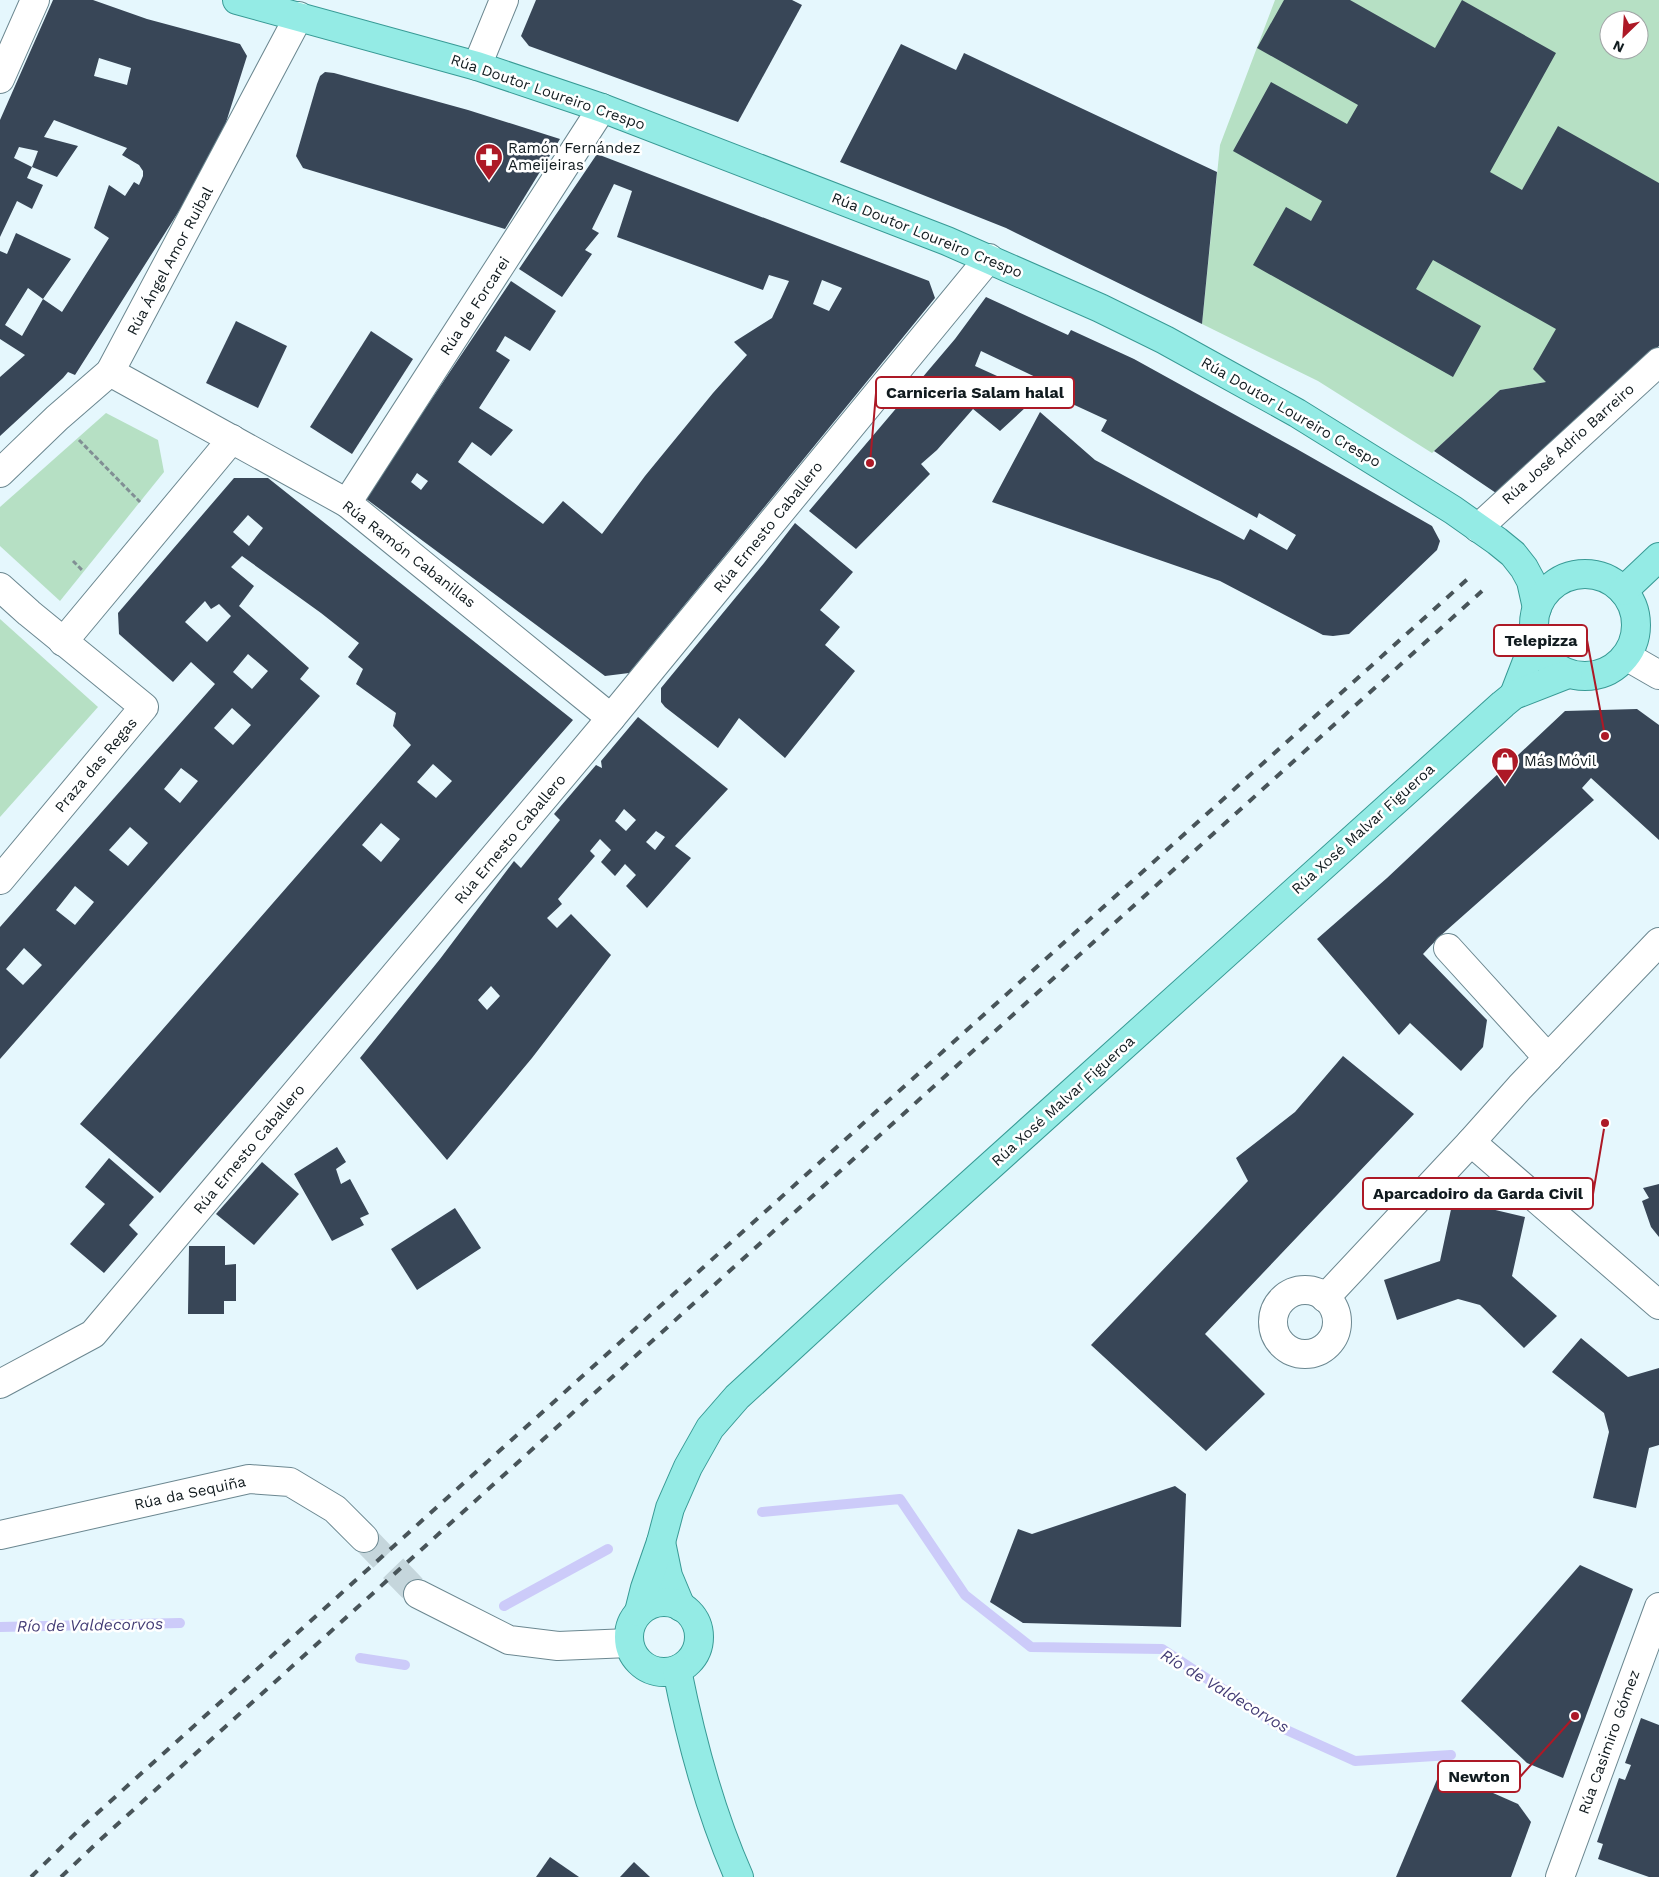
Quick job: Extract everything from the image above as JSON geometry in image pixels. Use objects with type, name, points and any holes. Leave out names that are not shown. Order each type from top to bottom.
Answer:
[{"type":"main road","name":"Rúa Doutor Loureiro Crespo","points":[[237,0],[477,66],[602,108],[988,258],[1100,308],[1198,358],[1322,428],[1390,469],[1478,528],[1513,554],[1524,568],[1530,581],[1537,608]]},
{"type":"main road","points":[[1623,592],[1659,557]]},
{"type":"main road","points":[[1583,574],[1598,576],[1612,582],[1623,592],[1632,606],[1636,622],[1634,639],[1626,656],[1615,666],[1600,674],[1583,676],[1568,674],[1552,663],[1542,652],[1536,638],[1534,622],[1537,608],[1544,595],[1555,584],[1568,577],[1583,574]]},
{"type":"main road","name":"Rúa Xosé Malvar Figueroa","points":[[1514,695],[1536,638]]},
{"type":"main road","name":"Rúa Xosé Malvar Figueroa","points":[[629,1643],[632,1621],[639,1612],[670,1508],[688,1467],[710,1428],[737,1398],[1220,958],[1514,695],[1568,674]]},
{"type":"main road","name":"Rúa Xosé Malvar Figueroa","points":[[661,1542],[668,1576],[680,1607],[690,1614],[696,1623],[698,1634],[698,1645],[694,1656],[677,1670]]},
{"type":"main road","points":[[639,1612],[648,1606],[659,1603],[670,1603],[680,1607]]},
{"type":"main road","points":[[629,1643],[638,1661],[647,1668],[666,1672],[677,1670],[683,1705],[708,1793],[739,1877]]},
{"type":"street","points":[[0,79],[35,0]]},
{"type":"street","points":[[477,66],[504,0]]},
{"type":"street","name":"Rúa Ángel Amor Ruibal","points":[[0,474],[57,418],[110,372],[299,16]]},
{"type":"street","name":"Rúa de Forcarei","points":[[347,503],[602,108]]},
{"type":"street","name":"Rúa Ernesto Caballero","points":[[0,1384],[93,1334],[611,718],[988,258]]},
{"type":"street","name":"Rúa José Adrio Barreiro","points":[[1478,528],[1659,362]]},
{"type":"street","name":"Rúa Ramón Cabanillas","points":[[110,372],[347,503],[611,718]]},
{"type":"street","points":[[63,642],[232,439]]},
{"type":"street","name":"Praza das Regas","points":[[0,587],[63,642],[144,707],[0,880]]},
{"type":"street","points":[[1626,656],[1659,675]]},
{"type":"street","points":[[1326,1298],[1548,1058],[1659,942]]},
{"type":"street","points":[[1448,948],[1548,1058]]},
{"type":"street","points":[[1471,1142],[1659,1305]]},
{"type":"street","name":"Rúa da Sequiña","points":[[0,1535],[249,1480],[290,1482],[334,1509],[364,1538]]},
{"type":"street","points":[[418,1594],[509,1640],[558,1646],[629,1643]]},
{"type":"street","name":"Rúa Casimiro Gómez","points":[[1560,1877],[1659,1607]]},
{"type":"path","points":[[57,418],[161,524]]},
{"type":"green space","points":[[1275,0],[1659,0],[1659,272],[1546,382],[1500,390],[1432,453],[1318,381],[1202,324],[1220,145]]},
{"type":"green space","points":[[106,413],[158,440],[164,472],[60,601],[0,546],[0,507]]},
{"type":"green space","points":[[0,619],[98,707],[0,817]]},
{"type":"building","points":[[53,0],[93,0],[147,19],[240,44],[247,56],[217,151],[75,375],[68,372],[0,436],[0,377],[25,355],[0,339],[0,251],[7,254],[16,233],[71,259],[43,299],[62,312],[109,238],[94,228],[109,185],[125,196],[134,182],[139,185],[143,171],[139,165],[122,155],[127,148],[54,120],[44,137],[78,146],[57,177],[32,167],[27,178],[43,185],[32,209],[17,201],[0,237],[0,120]],"holes":[[[99,58],[131,68],[127,85],[94,76]],[[19,147],[38,151],[32,167],[14,158]],[[28,288],[43,299],[22,336],[5,325]]]},
{"type":"building","points":[[536,0],[792,0],[802,5],[738,122],[529,46],[521,36]]},
{"type":"building","points":[[1284,0],[1350,0],[1435,48],[1462,0],[1556,53],[1490,172],[1522,190],[1558,126],[1659,183],[1659,346],[1496,493],[1434,451],[1500,390],[1546,382],[1533,369],[1556,329],[1433,260],[1416,289],[1481,326],[1453,377],[1253,265],[1286,207],[1311,221],[1322,201],[1233,151],[1271,82],[1347,124],[1358,105],[1257,48]]},
{"type":"building","points":[[901,44],[956,70],[964,53],[1217,172],[1202,324],[1006,228],[840,162]]},
{"type":"building","points":[[325,72],[468,110],[560,139],[505,229],[303,168],[296,156],[317,84],[320,76]]},
{"type":"building","points":[[597,154],[929,281],[935,298],[629,673],[605,676],[365,498],[511,281],[556,311],[530,351],[505,336],[496,351],[510,360],[479,408],[513,430],[491,456],[472,442],[458,462],[543,524],[563,501],[602,534],[645,476],[713,393],[747,355],[734,342],[772,318],[789,281],[769,275],[763,290],[617,237],[632,191],[614,184],[592,229],[599,233],[585,250],[592,254],[562,297],[519,269]],"holes":[[[822,280],[842,288],[829,311],[813,304]],[[417,473],[428,481],[421,490],[411,482]]]},
{"type":"building","points":[[986,297],[1068,335],[1071,330],[1134,359],[1295,448],[1432,526],[1440,541],[1437,550],[1349,634],[1323,635],[1220,581],[992,502],[1040,412],[1095,460],[1244,540],[1250,529],[1287,550],[1296,535],[1259,513],[1257,518],[1101,431],[1107,420],[1042,390],[1046,382],[981,351],[975,366],[1039,395],[1000,431],[973,409],[937,450],[921,464],[930,474],[856,549],[809,511],[955,339]]},
{"type":"building","points":[[236,321],[287,346],[258,408],[206,383]]},
{"type":"building","points":[[371,331],[413,359],[352,454],[310,427]]},
{"type":"building","points":[[234,478],[268,478],[573,720],[160,1193],[80,1124],[411,745],[393,726],[396,713],[356,684],[363,669],[348,657],[359,643],[242,556],[231,567],[254,586],[239,606],[309,668],[300,679],[320,696],[0,1059],[0,927],[215,684],[191,662],[173,682],[119,634],[118,613]],"holes":[[[248,515],[263,528],[249,546],[233,532]],[[205,601],[211,609],[219,604],[231,616],[207,642],[185,622]],[[248,654],[268,671],[252,689],[233,672]],[[232,708],[251,725],[233,745],[214,728]],[[433,764],[452,781],[436,798],[417,782]],[[181,768],[198,781],[180,803],[164,789]],[[381,823],[400,839],[381,862],[362,845]],[[130,827],[148,843],[128,866],[109,850]],[[75,886],[94,902],[75,925],[56,910]],[[24,948],[42,965],[23,985],[6,969]]]},
{"type":"building","points":[[795,523],[853,572],[820,610],[840,627],[825,645],[855,671],[785,758],[739,718],[718,748],[665,707],[661,702],[661,688]]},
{"type":"building","points":[[1637,709],[1659,725],[1659,840],[1591,778],[1582,788],[1594,800],[1439,937],[1423,954],[1487,1020],[1483,1047],[1461,1071],[1410,1023],[1399,1035],[1317,939],[1387,878],[1565,711]]},
{"type":"building","points":[[638,717],[728,789],[675,846],[691,858],[647,908],[626,886],[636,875],[625,864],[615,876],[601,862],[611,850],[600,839],[590,851],[595,856],[558,899],[562,904],[547,918],[557,928],[571,914],[611,955],[532,1058],[447,1160],[360,1058],[440,959],[514,861],[521,868],[560,820],[554,814],[596,765],[602,768],[601,761]],"holes":[[[624,809],[636,820],[626,831],[615,821]],[[656,831],[665,837],[655,850],[646,842]],[[491,986],[500,996],[487,1010],[478,1000]]]},
{"type":"building","points":[[1343,1056],[1414,1114],[1205,1334],[1265,1394],[1206,1451],[1091,1345],[1248,1181],[1236,1158],[1295,1112]]},
{"type":"building","points":[[337,1147],[346,1162],[336,1169],[341,1184],[350,1179],[369,1214],[360,1218],[364,1225],[332,1241],[294,1174]]},
{"type":"building","points":[[109,1158],[154,1197],[129,1225],[138,1234],[104,1273],[70,1244],[105,1204],[85,1187]]},
{"type":"building","points":[[262,1162],[299,1194],[254,1245],[216,1214]]},
{"type":"building","points":[[1659,1184],[1659,1237],[1651,1227],[1642,1201],[1649,1198],[1643,1188]]},
{"type":"building","points":[[1453,1200],[1525,1217],[1512,1276],[1557,1316],[1524,1348],[1480,1305],[1458,1299],[1397,1320],[1384,1280],[1440,1261]]},
{"type":"building","points":[[455,1208],[481,1248],[417,1290],[391,1249]]},
{"type":"building","points":[[189,1246],[225,1246],[225,1265],[236,1264],[236,1301],[224,1301],[224,1314],[188,1314]]},
{"type":"building","points":[[1581,1338],[1628,1377],[1659,1368],[1659,1445],[1649,1448],[1636,1508],[1593,1498],[1609,1432],[1604,1413],[1552,1372]]},
{"type":"building","points":[[1175,1486],[1186,1494],[1181,1627],[1023,1623],[990,1602],[1018,1529],[1032,1534]]},
{"type":"building","points":[[1580,1565],[1633,1589],[1563,1778],[1527,1763],[1461,1701]]},
{"type":"building","points":[[1641,1718],[1659,1725],[1659,1877],[1649,1877],[1598,1859],[1603,1844],[1597,1842],[1619,1778],[1625,1780],[1631,1765],[1625,1763]]},
{"type":"building","points":[[1441,1770],[1518,1804],[1531,1822],[1511,1877],[1396,1877]]},
{"type":"building","points":[[550,1857],[579,1877],[536,1877]]},
{"type":"building","points":[[634,1862],[650,1877],[620,1877]]},
{"type":"waterway","name":"Río de Valdecorvos","points":[[762,1512],[900,1499],[965,1595],[1031,1647],[1162,1649],[1282,1728],[1355,1761],[1451,1755]]},
{"type":"waterway","name":"Río de Valdecorvos","points":[[504,1606],[608,1549]]},
{"type":"waterway","name":"Río de Valdecorvos","points":[[0,1627],[180,1623]]},
{"type":"waterway","name":"Río de Valdecorvos","points":[[360,1658],[405,1665]]},
{"type":"tunnel","points":[[364,1538],[418,1594]]},
{"type":"railway","points":[[31,1877],[84,1825],[1471,576]]},
{"type":"railway","points":[[61,1877],[1482,591]]},
{"type":"place","name":"Ramón Fernández Ameijeiras","points":[[489,181]]},
{"type":"place","name":"Carniceria Salam halal","points":[[870,463]]},
{"type":"place","name":"Telepizza","points":[[1605,736]]},
{"type":"place","name":"Más Móvil","points":[[1505,785]]},
{"type":"place","name":"Aparcadoiro da Garda Civil","points":[[1605,1123]]},
{"type":"place","name":"Newton","points":[[1575,1716]]}]
